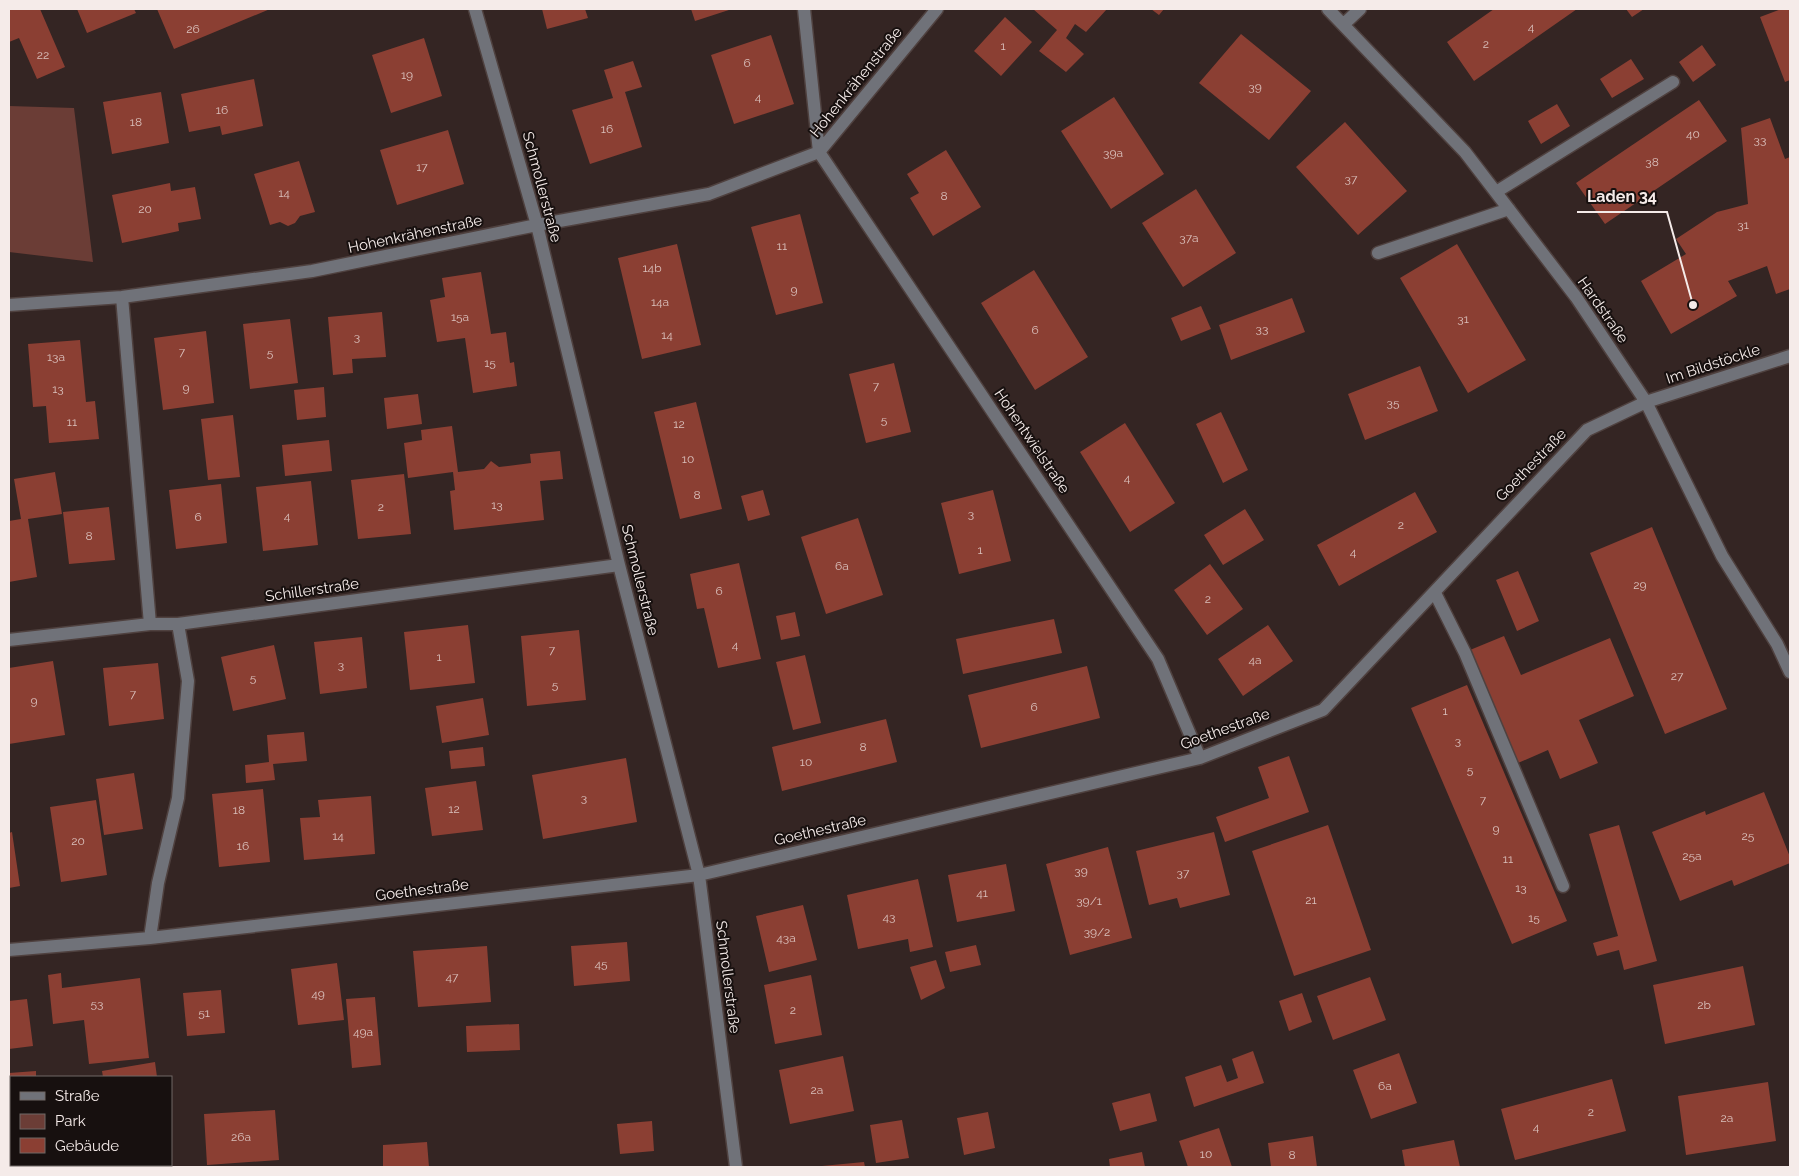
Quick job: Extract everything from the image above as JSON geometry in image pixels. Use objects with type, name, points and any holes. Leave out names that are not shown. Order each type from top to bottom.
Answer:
[{"type":"street","name":"Schmollerstraße","points":[[475,9],[537,225],[619,565],[699,875],[736,1167]]},
{"type":"street","name":"Hohenkrähenstraße","points":[[804,9],[820,152]]},
{"type":"street","name":"Hohenkrähenstraße","points":[[9,305],[122,297],[312,272],[537,225],[709,194],[820,152],[937,9]]},
{"type":"street","name":"Hardstraße","points":[[1328,9],[1465,152],[1576,297],[1646,402],[1722,556],[1777,644],[1790,672]]},
{"type":"street","points":[[1344,24],[1360,9]]},
{"type":"street","points":[[1496,192],[1673,82]]},
{"type":"street","name":"Hohentwielstraße","points":[[820,152],[1158,659],[1200,758]]},
{"type":"street","points":[[1378,254],[1509,209]]},
{"type":"street","points":[[122,297],[150,624]]},
{"type":"street","name":"Im Bildstöckle","points":[[1646,402],[1790,356]]},
{"type":"street","name":"Goethestraße","points":[[9,950],[150,938],[699,875],[1200,758],[1323,710],[1435,593],[1528,490],[1587,430],[1646,402]]},
{"type":"street","name":"Schillerstraße","points":[[9,640],[150,624],[178,624],[619,565]]},
{"type":"street","points":[[1435,593],[1465,652],[1563,886]]},
{"type":"street","points":[[150,938],[158,883],[178,798],[188,681],[178,624]]},
{"type":"green space","points":[[9,106],[74,108],[93,262],[9,252]]},
{"type":"building","points":[[9,9],[40,9],[65,67],[37,79],[19,38],[9,42]]},
{"type":"building","points":[[77,9],[134,9],[136,13],[87,33]]},
{"type":"building","points":[[157,9],[270,9],[174,49]]},
{"type":"building","points":[[542,9],[585,9],[588,18],[547,29]]},
{"type":"building","points":[[691,9],[732,9],[695,21]]},
{"type":"building","points":[[1033,9],[1107,9],[1086,32],[1075,24],[1066,38],[1084,54],[1066,72],[1039,51],[1057,30]]},
{"type":"building","points":[[1151,9],[1164,9],[1159,15]]},
{"type":"building","points":[[1494,9],[1577,9],[1474,81],[1447,42]]},
{"type":"building","points":[[1626,9],[1644,9],[1632,17]]},
{"type":"building","points":[[1781,9],[1790,9],[1790,80],[1785,82],[1760,17]]},
{"type":"building","points":[[1005,17],[1032,42],[1001,76],[974,51]]},
{"type":"building","points":[[1241,34],[1311,91],[1269,140],[1199,83]]},
{"type":"building","points":[[771,35],[794,104],[734,124],[711,55]]},
{"type":"building","points":[[424,38],[442,96],[391,113],[372,55]]},
{"type":"building","points":[[1702,45],[1716,65],[1693,82],[1679,62]]},
{"type":"building","points":[[1631,59],[1644,79],[1612,98],[1600,79]]},
{"type":"building","points":[[633,61],[642,87],[625,92],[642,147],[590,164],[572,110],[613,98],[604,70]]},
{"type":"building","points":[[254,79],[263,126],[222,135],[220,126],[189,132],[181,94]]},
{"type":"building","points":[[161,92],[169,143],[112,154],[103,102]]},
{"type":"building","points":[[1114,97],[1164,174],[1111,209],[1061,131]]},
{"type":"building","points":[[1699,100],[1727,141],[1605,224],[1576,183]]},
{"type":"building","points":[[1557,104],[1570,126],[1541,144],[1528,121]]},
{"type":"building","points":[[1770,118],[1785,159],[1790,157],[1790,289],[1776,294],[1767,266],[1728,281],[1737,296],[1671,334],[1641,281],[1686,254],[1676,239],[1717,212],[1748,204],[1741,128]]},
{"type":"building","points":[[1345,122],[1407,191],[1358,235],[1296,167]]},
{"type":"building","points":[[448,130],[464,184],[397,205],[380,150]]},
{"type":"building","points":[[946,150],[981,207],[933,236],[910,198],[919,193],[907,174]]},
{"type":"building","points":[[299,161],[315,212],[300,216],[295,223],[288,226],[280,222],[270,225],[254,174]]},
{"type":"building","points":[[170,183],[171,191],[195,187],[201,219],[178,223],[179,231],[122,243],[112,195]]},
{"type":"building","points":[[1196,189],[1236,253],[1183,287],[1142,223]]},
{"type":"building","points":[[800,214],[823,303],[776,315],[751,227]]},
{"type":"building","points":[[677,244],[701,345],[642,359],[618,258]]},
{"type":"building","points":[[1457,244],[1526,360],[1468,393],[1400,278]]},
{"type":"building","points":[[1034,270],[1088,357],[1035,390],[981,303]]},
{"type":"building","points":[[481,272],[491,334],[506,332],[510,363],[514,362],[517,386],[473,393],[465,338],[437,342],[430,300],[445,297],[442,278]]},
{"type":"building","points":[[1292,298],[1305,332],[1231,360],[1219,325]]},
{"type":"building","points":[[1201,306],[1211,329],[1181,341],[1171,318]]},
{"type":"building","points":[[382,312],[386,357],[352,359],[353,373],[333,375],[328,317]]},
{"type":"building","points":[[290,319],[298,383],[250,389],[243,324]]},
{"type":"building","points":[[206,331],[214,403],[163,410],[154,338]]},
{"type":"building","points":[[80,340],[86,402],[95,401],[99,439],[49,443],[46,406],[33,407],[28,344]]},
{"type":"building","points":[[894,363],[911,432],[866,443],[849,374]]},
{"type":"building","points":[[1420,366],[1438,411],[1365,440],[1348,394]]},
{"type":"building","points":[[324,387],[326,417],[297,420],[294,390]]},
{"type":"building","points":[[418,394],[422,424],[387,429],[384,398]]},
{"type":"building","points":[[696,402],[722,509],[680,519],[654,412]]},
{"type":"building","points":[[1221,412],[1248,470],[1223,483],[1196,424]]},
{"type":"building","points":[[233,415],[240,477],[208,480],[201,419]]},
{"type":"building","points":[[1125,423],[1175,503],[1130,532],[1080,452]]},
{"type":"building","points":[[452,426],[458,472],[484,469],[491,461],[499,467],[531,463],[530,454],[560,451],[563,479],[540,481],[544,520],[454,530],[450,491],[455,490],[453,472],[408,478],[404,443],[422,440],[421,430]]},
{"type":"building","points":[[329,440],[332,471],[285,476],[282,445]]},
{"type":"building","points":[[55,472],[62,514],[28,519],[37,577],[9,582],[9,521],[21,519],[14,479]]},
{"type":"building","points":[[404,474],[411,534],[358,539],[351,480]]},
{"type":"building","points":[[311,481],[318,545],[263,551],[256,487]]},
{"type":"building","points":[[221,484],[227,543],[176,549],[169,490]]},
{"type":"building","points":[[763,490],[770,515],[748,521],[741,496]]},
{"type":"building","points":[[993,490],[1011,561],[959,574],[941,503]]},
{"type":"building","points":[[1415,492],[1437,532],[1339,586],[1317,545]]},
{"type":"building","points":[[109,507],[115,560],[69,564],[63,512]]},
{"type":"building","points":[[1245,509],[1264,540],[1223,565],[1204,535]]},
{"type":"building","points":[[858,518],[883,595],[826,614],[801,537]]},
{"type":"building","points":[[1652,527],[1727,709],[1665,734],[1590,553]]},
{"type":"building","points":[[739,563],[761,659],[718,668],[704,608],[697,609],[690,574]]},
{"type":"building","points":[[1210,564],[1243,609],[1207,635],[1174,590]]},
{"type":"building","points":[[1518,571],[1539,621],[1517,631],[1496,580]]},
{"type":"building","points":[[795,612],[800,636],[781,640],[776,616]]},
{"type":"building","points":[[1054,619],[1062,653],[963,674],[956,639]]},
{"type":"building","points":[[468,625],[475,683],[410,690],[404,632]]},
{"type":"building","points":[[1268,625],[1293,661],[1243,696],[1218,659]]},
{"type":"building","points":[[579,630],[586,700],[527,706],[521,636]]},
{"type":"building","points":[[1504,636],[1521,675],[1610,638],[1634,696],[1579,720],[1598,763],[1560,779],[1548,750],[1518,763],[1470,650]]},
{"type":"building","points":[[362,637],[367,688],[320,694],[314,642]]},
{"type":"building","points":[[274,645],[286,699],[233,711],[221,657]]},
{"type":"building","points":[[805,655],[821,723],[793,730],[776,662]]},
{"type":"building","points":[[53,661],[65,735],[9,744],[9,668]]},
{"type":"building","points":[[158,663],[164,719],[109,726],[103,668]]},
{"type":"building","points":[[1087,666],[1100,718],[981,748],[968,695]]},
{"type":"building","points":[[1467,685],[1567,921],[1512,944],[1411,708]]},
{"type":"building","points":[[483,698],[489,735],[442,743],[436,706]]},
{"type":"building","points":[[886,719],[897,762],[782,791],[772,747]]},
{"type":"building","points":[[304,732],[307,761],[273,764],[275,780],[246,783],[245,765],[269,762],[267,735]]},
{"type":"building","points":[[483,747],[485,766],[451,769],[449,751]]},
{"type":"building","points":[[1289,756],[1309,812],[1225,842],[1216,817],[1269,798],[1258,767]]},
{"type":"building","points":[[626,758],[637,822],[543,839],[532,775]]},
{"type":"building","points":[[134,773],[143,829],[104,835],[96,779]]},
{"type":"building","points":[[476,781],[483,830],[432,836],[425,788]]},
{"type":"building","points":[[263,789],[270,862],[219,867],[212,794]]},
{"type":"building","points":[[1764,792],[1790,857],[1790,863],[1734,886],[1732,880],[1680,901],[1652,832],[1705,811],[1706,815]]},
{"type":"building","points":[[371,796],[375,854],[304,860],[300,818],[320,817],[318,800]]},
{"type":"building","points":[[96,800],[107,875],[61,882],[50,807]]},
{"type":"building","points":[[1328,825],[1371,950],[1294,976],[1252,851]]},
{"type":"building","points":[[1619,825],[1657,961],[1624,970],[1619,950],[1597,956],[1593,943],[1618,936],[1589,834]]},
{"type":"building","points":[[12,832],[20,886],[9,888],[9,833]]},
{"type":"building","points":[[1214,832],[1230,895],[1180,908],[1177,898],[1149,905],[1136,851]]},
{"type":"building","points":[[1108,847],[1132,938],[1070,955],[1046,864]]},
{"type":"building","points":[[1006,864],[1015,911],[957,922],[948,875]]},
{"type":"building","points":[[918,879],[933,947],[910,952],[908,939],[858,949],[847,895]]},
{"type":"building","points":[[803,905],[817,960],[769,972],[756,916]]},
{"type":"building","points":[[627,942],[630,981],[574,986],[571,946]]},
{"type":"building","points":[[976,945],[981,965],[950,972],[945,952]]},
{"type":"building","points":[[487,946],[491,1002],[418,1007],[413,951]]},
{"type":"building","points":[[936,960],[945,988],[921,1000],[910,967]]},
{"type":"building","points":[[337,963],[344,1020],[298,1025],[291,969]]},
{"type":"building","points":[[1743,966],[1755,1025],[1665,1044],[1653,985]]},
{"type":"building","points":[[61,973],[62,988],[140,978],[149,1058],[89,1064],[84,1020],[53,1024],[48,975]]},
{"type":"building","points":[[811,975],[822,1035],[775,1044],[764,985]]},
{"type":"building","points":[[1370,977],[1386,1020],[1333,1040],[1317,996]]},
{"type":"building","points":[[221,990],[225,1033],[187,1036],[183,993]]},
{"type":"building","points":[[1302,993],[1312,1022],[1289,1031],[1279,1001]]},
{"type":"building","points":[[375,997],[381,1065],[352,1068],[346,999]]},
{"type":"building","points":[[27,999],[33,1046],[9,1049],[9,1001]]},
{"type":"building","points":[[519,1024],[520,1050],[467,1052],[466,1026]]},
{"type":"building","points":[[1253,1051],[1264,1083],[1194,1107],[1185,1077],[1221,1065],[1227,1082],[1238,1078],[1232,1059]]},
{"type":"building","points":[[1399,1053],[1417,1103],[1371,1119],[1353,1070]]},
{"type":"building","points":[[843,1056],[854,1111],[790,1124],[779,1070]]},
{"type":"building","points":[[155,1062],[157,1076],[103,1076],[102,1071]]},
{"type":"building","points":[[36,1071],[36,1076],[10,1076],[10,1114],[9,1114],[9,1073]]},
{"type":"building","points":[[1612,1079],[1626,1131],[1515,1160],[1501,1109]]},
{"type":"building","points":[[1768,1082],[1776,1141],[1686,1155],[1678,1096]]},
{"type":"building","points":[[1150,1093],[1157,1121],[1120,1131],[1112,1103]]},
{"type":"building","points":[[275,1110],[279,1160],[207,1165],[204,1114]]},
{"type":"building","points":[[988,1112],[995,1148],[964,1155],[957,1118]]},
{"type":"building","points":[[902,1120],[909,1158],[876,1163],[870,1125]]},
{"type":"building","points":[[652,1121],[654,1151],[620,1154],[617,1124]]},
{"type":"building","points":[[1219,1128],[1232,1167],[1188,1167],[1179,1141]]},
{"type":"building","points":[[1313,1136],[1317,1167],[1271,1167],[1268,1143]]},
{"type":"building","points":[[1454,1140],[1460,1167],[1405,1167],[1402,1150]]},
{"type":"building","points":[[427,1142],[429,1167],[383,1167],[383,1145]]},
{"type":"building","points":[[1142,1152],[1145,1167],[1110,1167],[1109,1159]]},
{"type":"building","points":[[864,1162],[865,1167],[822,1167],[822,1166]]},
{"type":"place","name":"Laden 34","points":[[1693,305]]}]
